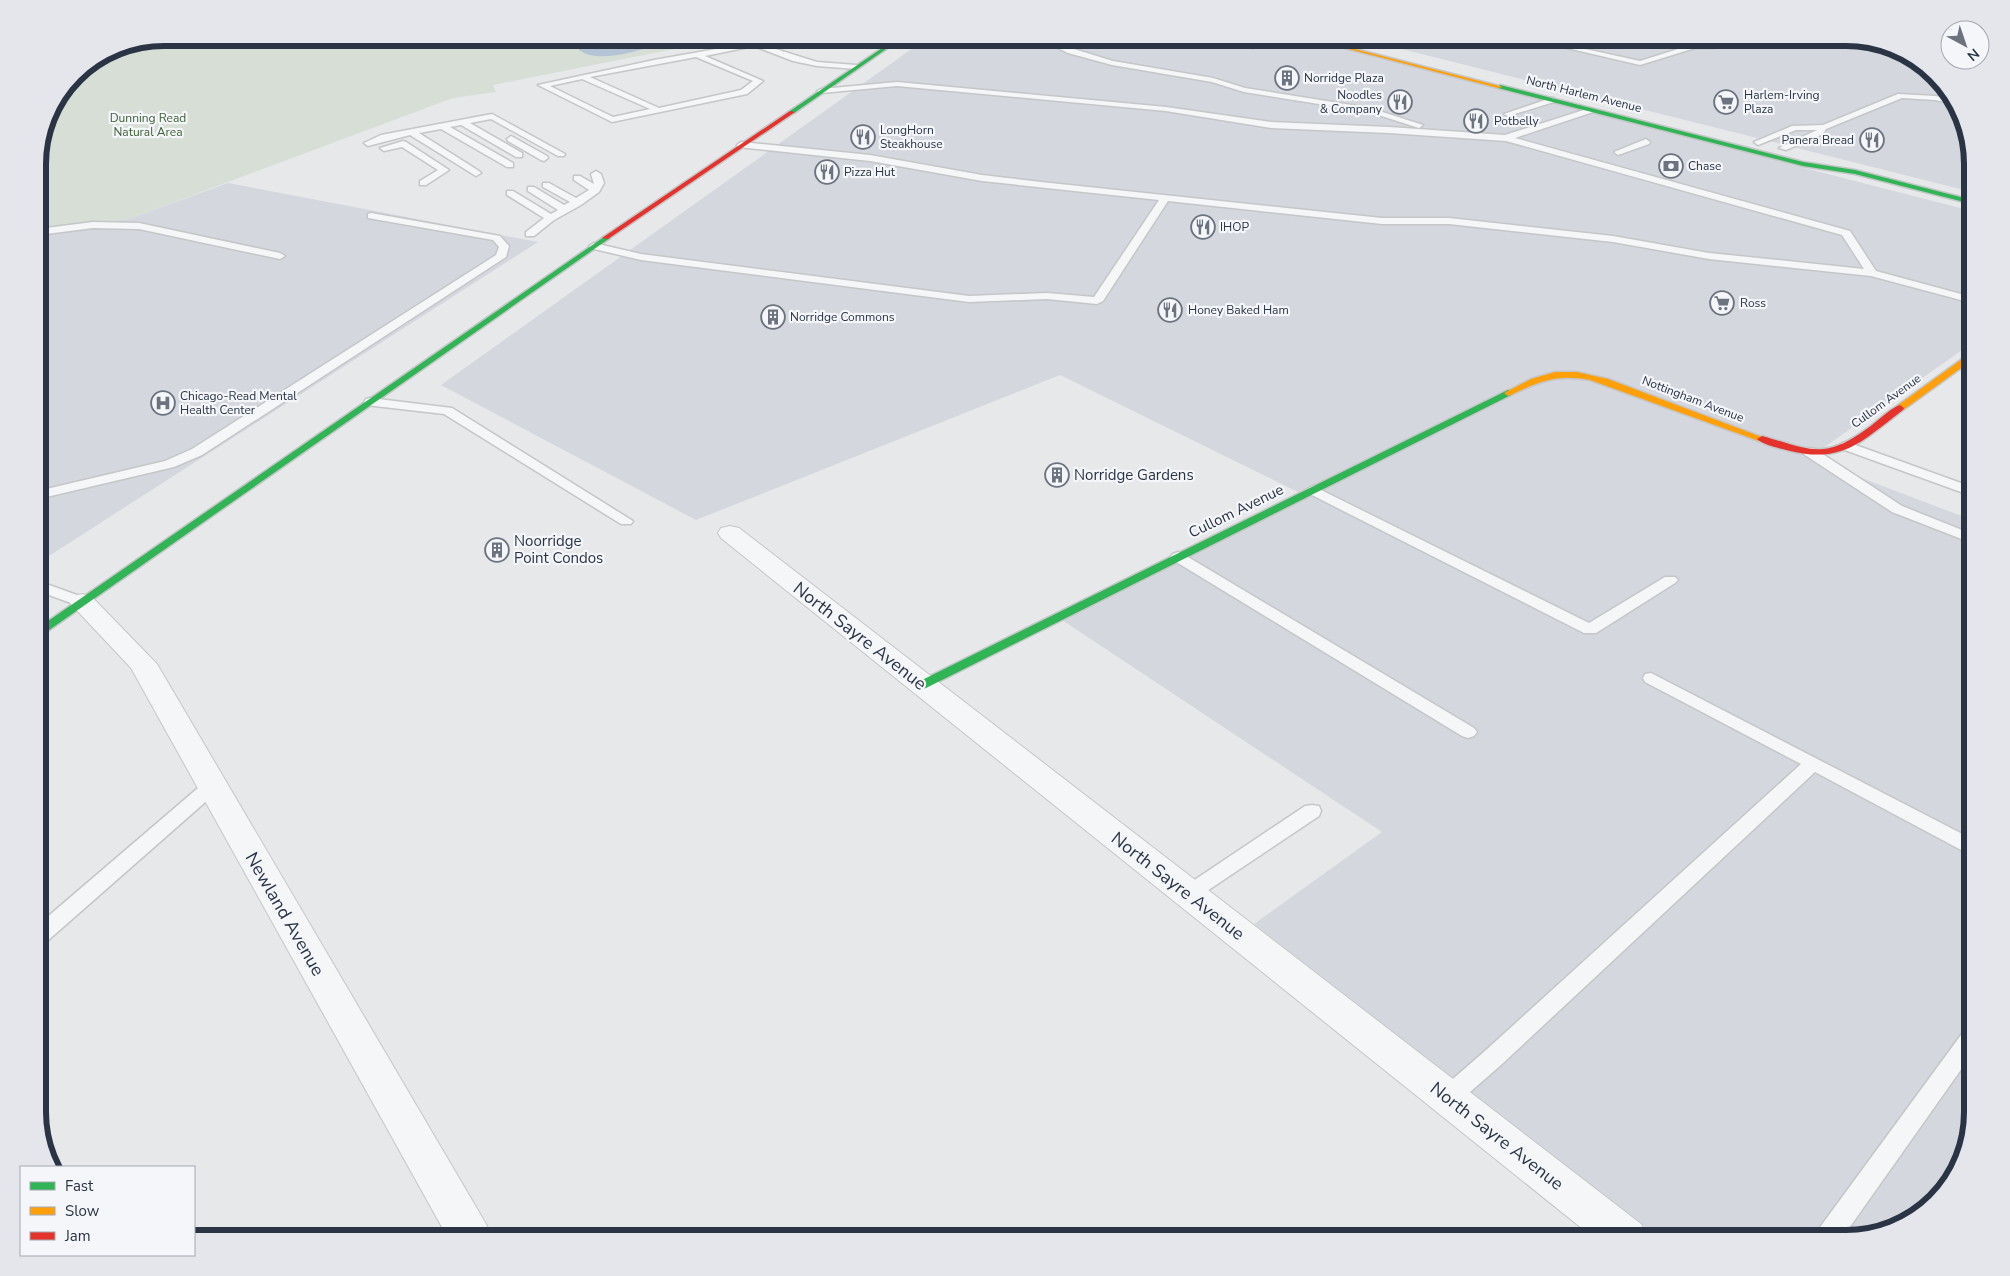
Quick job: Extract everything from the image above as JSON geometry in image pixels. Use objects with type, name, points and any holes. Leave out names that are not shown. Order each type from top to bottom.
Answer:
[{"type":"main road","name":"North Harlem Avenue","points":[[1341,46],[1804,164],[1855,172],[1964,200]]},
{"type":"main road","name":"North Harlem Avenue","points":[[1384,46],[1570,89],[1817,157],[1855,172]]},
{"type":"main road","points":[[47,627],[741,145],[821,91],[861,71],[890,47]]},
{"type":"main road","points":[[1551,100],[1570,89]]},
{"type":"main road","name":"Cullom Avenue","points":[[1810,452],[1837,451],[1847,446],[1964,362]]},
{"type":"main road","name":"Cullom Avenue","points":[[922,685],[1532,381],[1548,375],[1566,373]]},
{"type":"main road","name":"Nottingham Avenue","points":[[1566,373],[1605,381],[1766,441],[1787,448],[1810,452]]},
{"type":"street","name":"North Sayre Avenue","points":[[730,533],[1616,1230]]},
{"type":"street","name":"Newland Avenue","points":[[82,602],[143,664],[465,1230]]},
{"type":"lane","points":[[1062,46],[1112,63],[1213,80],[1244,90],[1370,110],[1448,134]]},
{"type":"lane","points":[[1565,46],[1640,63],[1694,46]]},
{"type":"lane","points":[[697,56],[759,81],[744,92],[612,120],[542,85],[654,62],[742,47]]},
{"type":"lane","points":[[762,47],[796,59],[861,71],[897,84]]},
{"type":"lane","points":[[583,77],[658,110]]},
{"type":"lane","points":[[821,91],[897,84],[1166,109],[1271,125],[1506,138],[1846,233],[1872,274]]},
{"type":"lane","points":[[1758,142],[1795,128],[1824,127],[1901,96],[1944,100]]},
{"type":"lane","points":[[1508,114],[1551,100]]},
{"type":"lane","points":[[1506,138],[1590,110]]},
{"type":"lane","points":[[368,143],[381,138],[492,116],[561,154]]},
{"type":"lane","points":[[476,119],[493,129]]},
{"type":"lane","points":[[463,122],[529,161]]},
{"type":"lane","points":[[442,126],[510,165]]},
{"type":"lane","points":[[1783,148],[1820,132],[1824,127]]},
{"type":"lane","points":[[429,128],[462,149]]},
{"type":"lane","points":[[411,132],[476,173]]},
{"type":"lane","points":[[502,134],[544,158]]},
{"type":"lane","points":[[1618,152],[1646,142]]},
{"type":"lane","points":[[382,149],[403,144],[444,170],[423,183]]},
{"type":"lane","points":[[741,145],[850,156],[982,178],[1165,198],[1382,221],[1449,221],[1614,239],[1709,256],[1872,274],[1964,298]]},
{"type":"lane","points":[[1592,162],[1608,156]]},
{"type":"lane","points":[[530,234],[551,218],[578,203],[583,194],[596,190],[599,184],[596,174]]},
{"type":"lane","points":[[577,178],[596,190]]},
{"type":"lane","points":[[546,185],[578,203]]},
{"type":"lane","points":[[531,189],[565,210]]},
{"type":"lane","points":[[510,194],[551,218]]},
{"type":"lane","points":[[594,246],[641,257],[969,299],[1047,296],[1097,301],[1165,198]]},
{"type":"lane","points":[[47,493],[170,464],[197,452],[502,257],[504,246],[496,238],[371,216]]},
{"type":"lane","points":[[47,231],[93,226],[139,226],[280,256]]},
{"type":"lane","points":[[370,402],[447,411],[626,521]]},
{"type":"lane","points":[[1847,446],[1964,489]]},
{"type":"lane","points":[[1810,452],[1897,509],[1964,536]]},
{"type":"lane","points":[[1313,490],[1590,630],[1670,580]]},
{"type":"lane","points":[[1178,557],[1468,732]]},
{"type":"lane","points":[[47,589],[82,602]]},
{"type":"lane","points":[[1651,678],[1964,843]]},
{"type":"lane","points":[[1448,1098],[1494,1058],[1813,763]]},
{"type":"lane","points":[[47,929],[212,786]]},
{"type":"lane","points":[[1188,894],[1312,811]]},
{"type":"lane","points":[[1833,1230],[1964,1048]]},
{"type":"shaded area","points":[[1331,46],[1964,209],[1964,349],[1809,458],[1964,517],[1964,1111],[1963,1127],[1954,1159],[1924,1199],[1911,1210],[1898,1218],[1861,1229],[1649,1230],[1254,924],[1382,832],[1062,620],[1306,496],[1060,375],[696,520],[441,385],[915,47]]},
{"type":"shaded area","name":"Harlem-Irving Plaza","points":[[1391,46],[1845,46],[1876,50],[1898,58],[1911,66],[1944,99],[1952,112],[1963,149],[1964,190]]},
{"type":"shaded area","name":"Chicago-Read Mental Health Center","points":[[228,183],[538,242],[47,557],[47,228],[129,219]]},
{"type":"green space","name":"Dunning Read Natural Area","points":[[157,47],[685,47],[493,85],[496,92],[453,98],[129,219],[47,228],[47,149],[58,112],[76,87],[105,62],[134,50]]},
{"type":"water","points":[[578,47],[650,47],[615,56],[595,56],[579,50]]},
{"type":"traffic: fast","points":[[792,112],[887,47]]},
{"type":"traffic: fast","points":[[1500,87],[1803,164],[1855,172],[1964,200]]},
{"type":"traffic: fast","points":[[47,627],[606,238]]},
{"type":"traffic: fast","points":[[922,685],[1508,393]]},
{"type":"traffic: slow","points":[[1341,46],[1500,87]]},
{"type":"traffic: slow","points":[[1900,408],[1964,362]]},
{"type":"traffic: slow","points":[[1508,393],[1534,381],[1555,375],[1566,374],[1590,377],[1762,439]]},
{"type":"traffic: jam","points":[[606,238],[792,112]]},
{"type":"traffic: jam","points":[[1762,439],[1810,452],[1830,452],[1854,442],[1900,408]]},
{"type":"place","name":"Norridge Plaza","points":[[1287,78]]},
{"type":"place","name":"Noodles & Company","points":[[1400,102]]},
{"type":"place","name":"Harlem-Irving Plaza","points":[[1726,102]]},
{"type":"place","name":"Potbelly","points":[[1476,121]]},
{"type":"place","name":"LongHorn Steakhouse","points":[[863,137]]},
{"type":"place","name":"Panera Bread","points":[[1872,140]]},
{"type":"place","name":"Chase","points":[[1671,166]]},
{"type":"place","name":"Pizza Hut","points":[[827,172]]},
{"type":"place","name":"IHOP","points":[[1203,227]]},
{"type":"place","name":"Ross","points":[[1722,303]]},
{"type":"place","name":"Honey Baked Ham","points":[[1170,310]]},
{"type":"place","name":"Norridge Commons","points":[[773,317]]},
{"type":"place","name":"Chicago-Read Mental Health Center","points":[[163,403]]},
{"type":"place","name":"Norridge Gardens","points":[[1057,475]]},
{"type":"place","name":"Noorridge Point Condos","points":[[497,550]]}]
